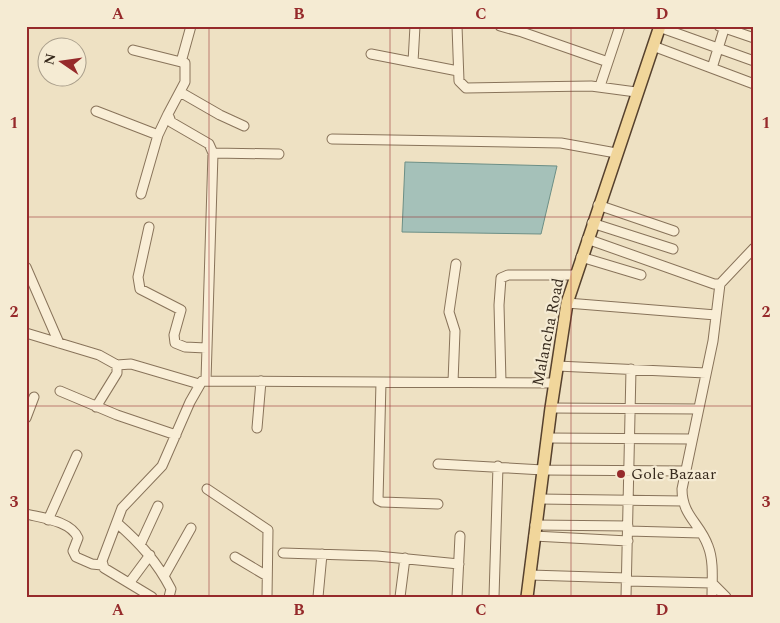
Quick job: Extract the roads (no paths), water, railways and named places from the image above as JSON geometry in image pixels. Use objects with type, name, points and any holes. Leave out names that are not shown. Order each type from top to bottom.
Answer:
[{"type":"main road","name":"Malancha Road","points":[[527,597],[554,383],[567,303],[636,92],[660,27]]},
{"type":"street","points":[[181,62],[191,26]]},
{"type":"street","points":[[413,62],[415,26]]},
{"type":"street","points":[[457,26],[460,84],[473,89],[600,86],[636,92]]},
{"type":"street","points":[[500,26],[523,29],[608,62]]},
{"type":"street","points":[[600,86],[620,26]]},
{"type":"street","points":[[660,27],[754,61]]},
{"type":"street","points":[[712,68],[723,27],[754,38]]},
{"type":"street","points":[[653,46],[754,84]]},
{"type":"street","points":[[133,50],[185,63],[187,67],[180,92],[158,135],[141,194]]},
{"type":"street","points":[[371,54],[458,71]]},
{"type":"street","points":[[180,92],[220,115],[244,126]]},
{"type":"street","points":[[96,111],[158,135]]},
{"type":"street","points":[[102,565],[126,503],[162,466],[202,382],[206,348],[213,153],[209,144],[171,122],[168,114]]},
{"type":"street","points":[[332,139],[561,143],[616,153]]},
{"type":"street","points":[[213,153],[279,154]]},
{"type":"street","points":[[598,205],[674,231]]},
{"type":"street","points":[[592,223],[673,249]]},
{"type":"street","points":[[149,227],[138,277],[140,289],[181,310],[174,335],[175,343],[206,348]]},
{"type":"street","points":[[587,239],[703,282],[725,279]]},
{"type":"street","points":[[712,597],[711,552],[684,507],[685,471],[725,279],[754,248]]},
{"type":"street","points":[[581,257],[641,274]]},
{"type":"street","points":[[453,382],[455,331],[449,312],[456,264]]},
{"type":"street","points":[[26,267],[59,343]]},
{"type":"street","points":[[501,382],[499,305],[501,278],[508,275],[576,275]]},
{"type":"street","points":[[567,303],[716,315]]},
{"type":"street","points":[[26,333],[99,355],[117,365],[131,364],[202,382],[554,383]]},
{"type":"street","points":[[96,407],[118,373],[117,365]]},
{"type":"street","points":[[557,366],[706,373]]},
{"type":"street","points":[[626,597],[631,369]]},
{"type":"street","points":[[257,428],[261,381]]},
{"type":"street","points":[[381,382],[378,500],[382,502],[438,504]]},
{"type":"street","points":[[60,391],[96,407],[176,435]]},
{"type":"street","points":[[26,418],[34,397]]},
{"type":"street","points":[[551,408],[698,409]]},
{"type":"street","points":[[547,438],[692,439]]},
{"type":"street","points":[[48,520],[77,455]]},
{"type":"street","points":[[438,464],[543,470],[685,471]]},
{"type":"street","points":[[494,597],[498,466]]},
{"type":"street","points":[[207,489],[268,530],[267,597]]},
{"type":"street","points":[[539,499],[683,501]]},
{"type":"street","points":[[140,545],[158,506]]},
{"type":"street","points":[[26,514],[62,524],[78,535],[74,551],[76,557],[92,564],[102,565],[110,572],[130,582],[152,597]]},
{"type":"street","points":[[117,523],[150,555],[171,589],[169,597]]},
{"type":"street","points":[[164,576],[191,528]]},
{"type":"street","points":[[535,530],[628,532]]},
{"type":"street","points":[[535,530],[701,533]]},
{"type":"street","points":[[457,597],[460,536]]},
{"type":"street","points":[[283,552],[405,558],[459,564]]},
{"type":"street","points":[[318,597],[322,554]]},
{"type":"street","points":[[130,582],[150,555]]},
{"type":"street","points":[[235,557],[267,576]]},
{"type":"street","points":[[400,597],[405,558]]},
{"type":"street","points":[[530,575],[712,583],[726,597]]},
{"type":"water","points":[[405,162],[557,166],[541,234],[402,232]]},
{"type":"place","name":"Gole Bazaar","points":[[621,474]]}]
